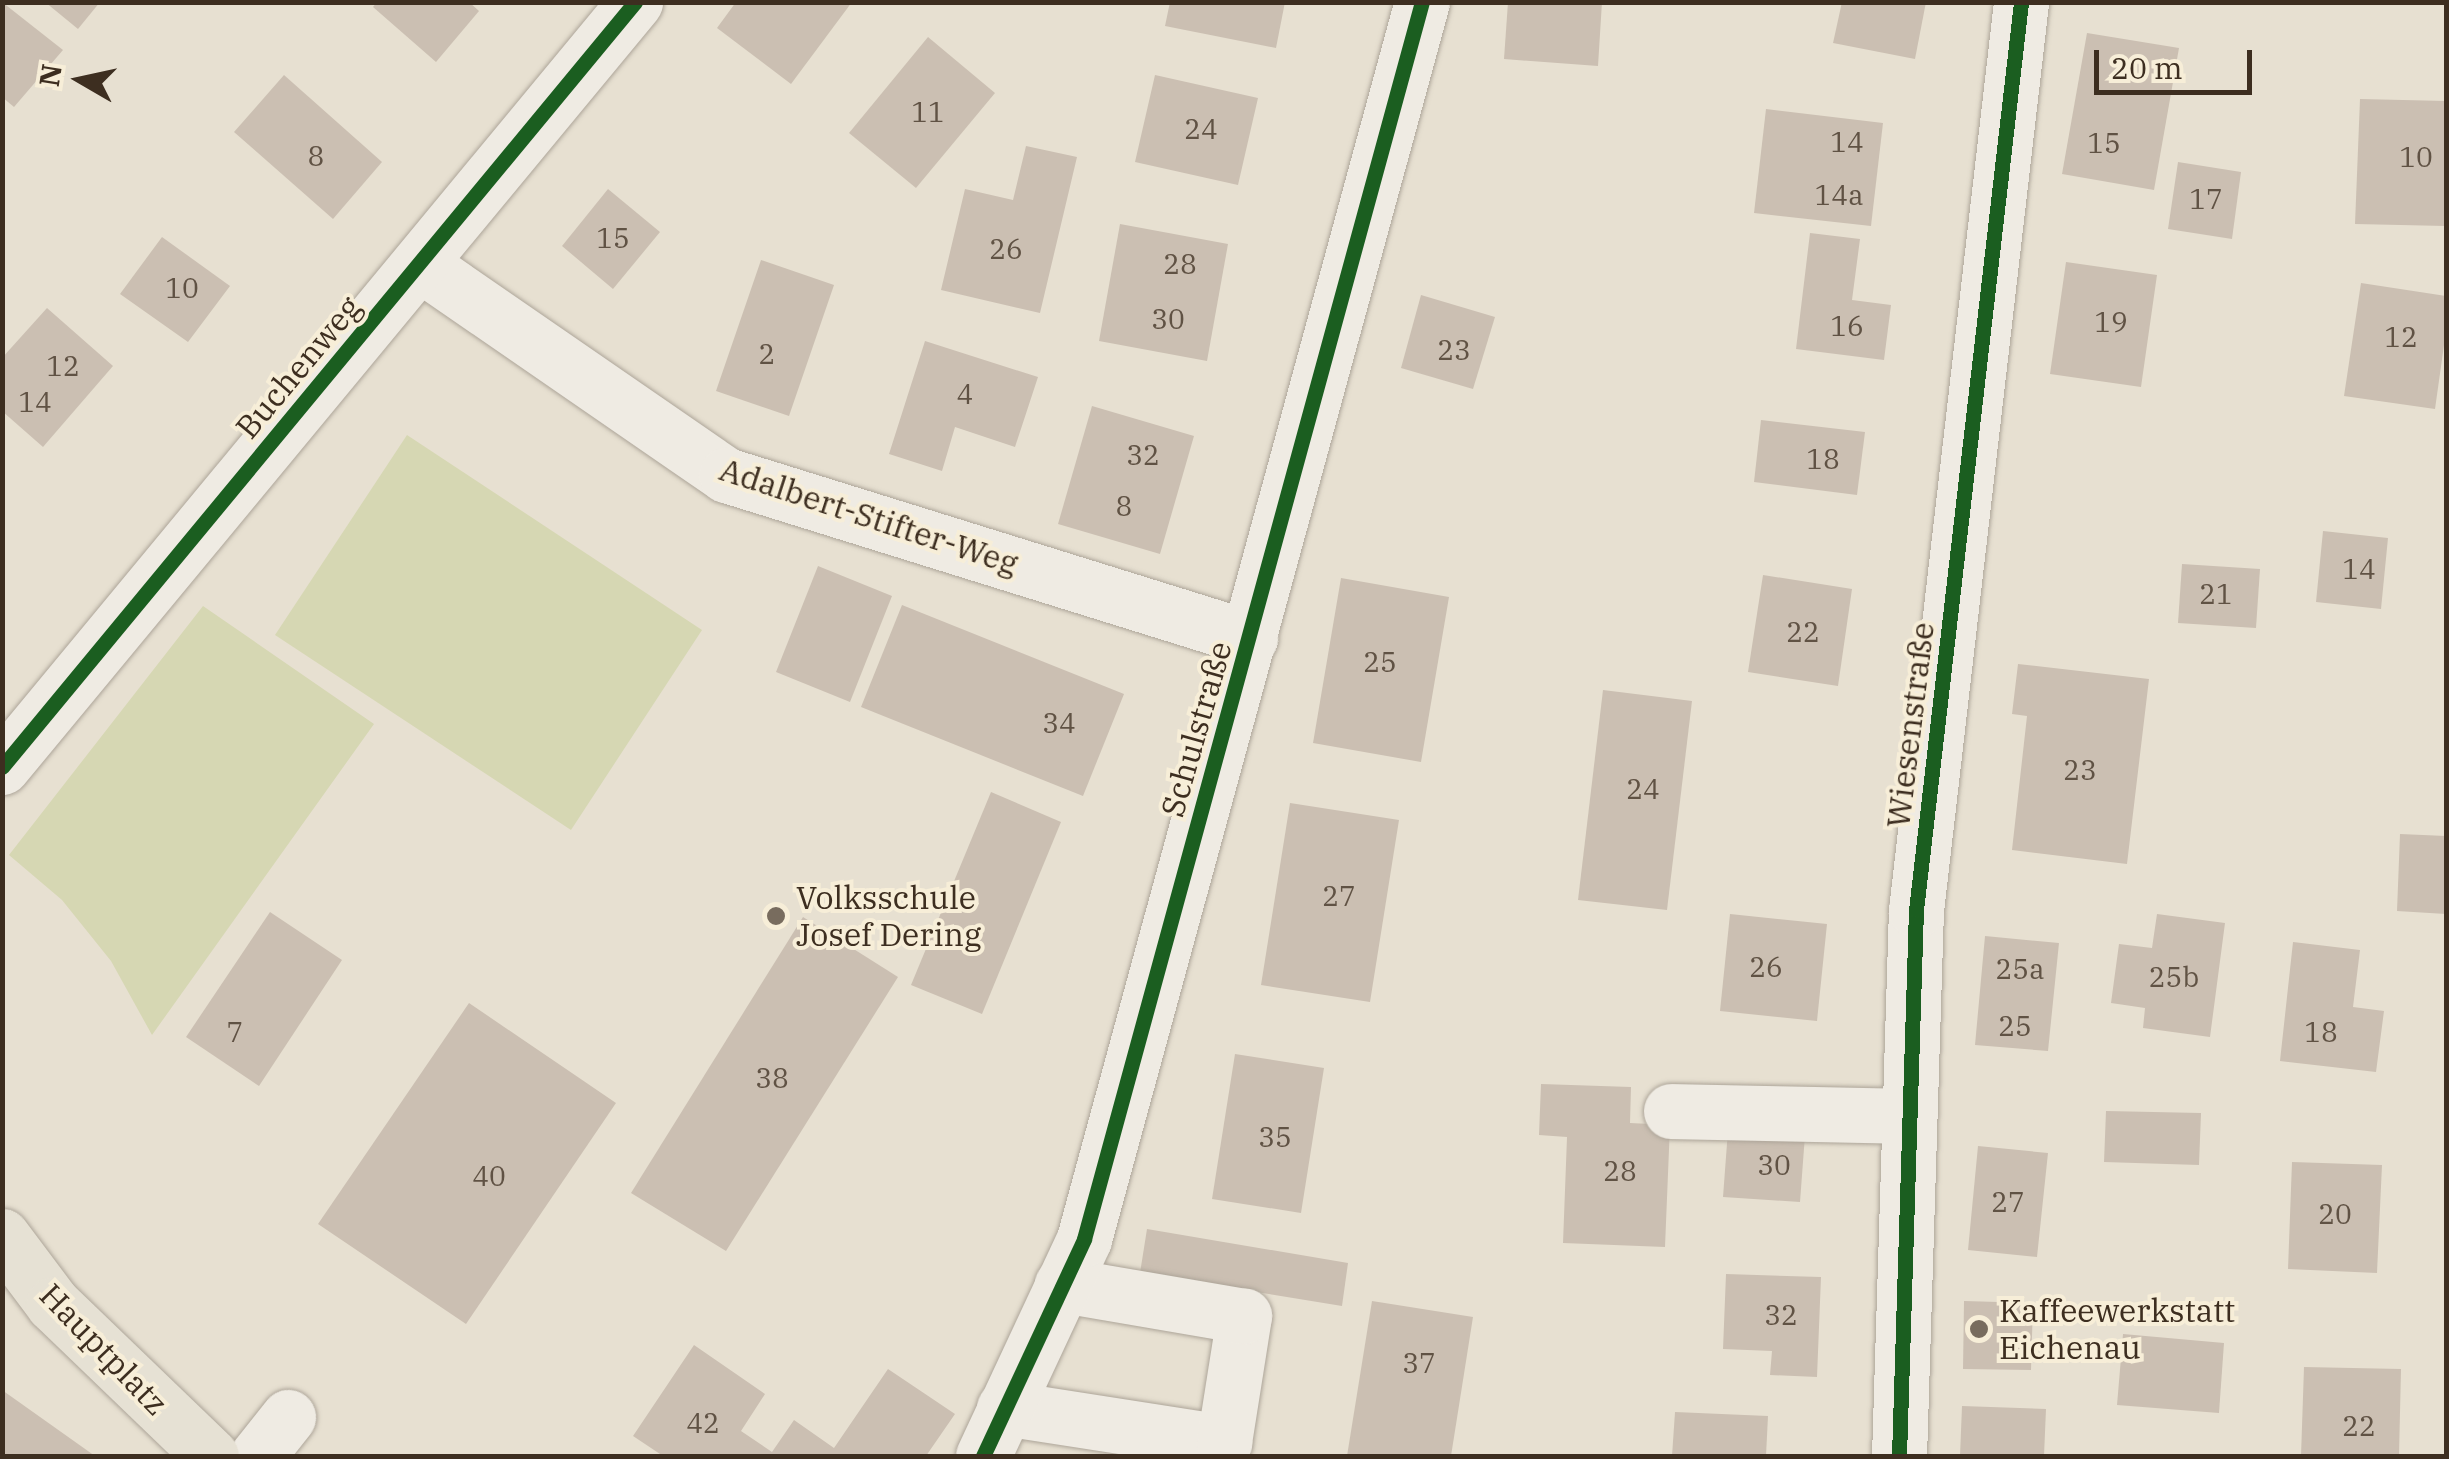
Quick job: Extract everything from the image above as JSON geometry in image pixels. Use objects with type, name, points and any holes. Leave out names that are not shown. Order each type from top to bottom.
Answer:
[{"type":"main road","name":"Hauptplatz","points":[[2,1236],[53,1304],[211,1456]]},
{"type":"street","name":"Buchenweg","points":[[2,767],[635,2]]},
{"type":"street","name":"Schulstraße","points":[[1002,1442],[1062,1285],[1084,1239],[1422,2]]},
{"type":"street","name":"Wiesenstraße","points":[[1899,1456],[1916,910],[2021,2]]},
{"type":"street","name":"Adalbert-Stifter-Weg","points":[[420,264],[726,476],[1250,638]]},
{"type":"street","points":[[1671,1111],[1909,1116]]},
{"type":"street","points":[[1002,1442],[1224,1442],[1244,1316],[1062,1285]]},
{"type":"green space","points":[[407,435],[702,630],[571,830],[275,635]]},
{"type":"green space","points":[[203,606],[374,724],[152,1035],[111,961],[62,900],[9,855]]},
{"type":"building","points":[[2,2],[63,50],[14,107],[2,97]]},
{"type":"building","points":[[45,2],[100,2],[78,29]]},
{"type":"building","points":[[377,2],[469,2],[479,11],[436,62],[373,7]]},
{"type":"building","points":[[736,2],[852,2],[791,84],[717,28]]},
{"type":"building","points":[[1170,2],[1285,2],[1276,48],[1165,26]]},
{"type":"building","points":[[1508,2],[1602,2],[1598,66],[1504,59]]},
{"type":"building","points":[[1842,2],[1926,2],[1915,59],[1833,43]]},
{"type":"building","points":[[2087,33],[2179,48],[2154,190],[2062,174]]},
{"type":"building","points":[[928,37],[995,93],[916,188],[849,133]]},
{"type":"building","points":[[284,75],[382,162],[333,219],[234,132]]},
{"type":"building","points":[[1155,75],[1258,98],[1238,185],[1135,162]]},
{"type":"building","points":[[2360,99],[2446,101],[2446,226],[2355,224]]},
{"type":"building","points":[[1766,109],[1883,123],[1871,226],[1754,213]]},
{"type":"building","points":[[1026,146],[1077,157],[1040,313],[941,290],[965,189],[1013,200]]},
{"type":"building","points":[[2178,162],[2241,172],[2232,239],[2168,229]]},
{"type":"building","points":[[608,189],[660,232],[613,289],[562,246]]},
{"type":"building","points":[[1120,224],[1228,244],[1207,361],[1099,341]]},
{"type":"building","points":[[1810,233],[1860,239],[1852,300],[1891,305],[1884,360],[1796,349]]},
{"type":"building","points":[[162,237],[230,286],[188,342],[120,294]]},
{"type":"building","points":[[761,260],[834,285],[789,416],[716,391]]},
{"type":"building","points":[[2066,262],[2157,275],[2141,387],[2050,374]]},
{"type":"building","points":[[2361,283],[2446,296],[2446,331],[2435,409],[2344,396]]},
{"type":"building","points":[[1421,295],[1495,317],[1473,389],[1401,368]]},
{"type":"building","points":[[47,308],[113,366],[43,447],[2,411],[2,358]]},
{"type":"building","points":[[925,341],[1038,377],[1015,447],[955,427],[942,471],[889,454]]},
{"type":"building","points":[[1092,406],[1194,436],[1160,554],[1058,524]]},
{"type":"building","points":[[1761,420],[1865,432],[1857,495],[1754,482]]},
{"type":"building","points":[[2323,531],[2388,538],[2381,609],[2316,602]]},
{"type":"building","points":[[2182,564],[2260,569],[2256,628],[2178,623]]},
{"type":"building","points":[[818,566],[892,596],[850,702],[776,672]]},
{"type":"building","points":[[1763,575],[1852,589],[1838,686],[1748,672]]},
{"type":"building","points":[[1341,578],[1449,597],[1421,762],[1313,743]]},
{"type":"building","points":[[902,605],[1124,694],[1083,796],[861,707]]},
{"type":"building","points":[[2018,664],[2149,679],[2127,864],[2012,850],[2027,716],[2012,714]]},
{"type":"building","points":[[1603,690],[1692,701],[1667,910],[1578,900]]},
{"type":"building","points":[[991,792],[1061,822],[982,1014],[911,985]]},
{"type":"building","points":[[1290,803],[1399,820],[1370,1002],[1261,985]]},
{"type":"building","points":[[2400,834],[2446,836],[2446,914],[2397,911]]},
{"type":"building","points":[[270,912],[342,960],[259,1086],[186,1037]]},
{"type":"building","points":[[1730,914],[1827,924],[1817,1021],[1720,1011]]},
{"type":"building","points":[[2157,914],[2225,923],[2210,1037],[2143,1028],[2145,1008],[2111,1003],[2119,944],[2152,948]]},
{"type":"building","points":[[803,917],[898,977],[726,1251],[631,1193]]},
{"type":"building","points":[[1985,936],[2059,943],[2048,1051],[1975,1045]]},
{"type":"building","points":[[2293,942],[2360,950],[2353,1007],[2384,1011],[2376,1072],[2280,1061]]},
{"type":"building","points":[[469,1003],[616,1103],[466,1324],[318,1224]]},
{"type":"building","points":[[1235,1054],[1324,1068],[1301,1213],[1212,1199]]},
{"type":"building","points":[[1541,1084],[1631,1087],[1630,1123],[1670,1125],[1665,1247],[1563,1243],[1567,1137],[1539,1135]]},
{"type":"building","points":[[2106,1111],[2201,1113],[2199,1165],[2104,1162]]},
{"type":"building","points":[[1728,1130],[1805,1135],[1800,1202],[1723,1197]]},
{"type":"building","points":[[1978,1146],[2048,1153],[2037,1257],[1968,1250]]},
{"type":"building","points":[[2292,1162],[2382,1165],[2377,1273],[2288,1269]]},
{"type":"building","points":[[1147,1229],[1348,1263],[1342,1306],[1140,1273]]},
{"type":"building","points":[[1726,1274],[1821,1277],[1817,1377],[1770,1375],[1772,1351],[1723,1349]]},
{"type":"building","points":[[1372,1301],[1473,1317],[1451,1456],[1347,1456]]},
{"type":"building","points":[[1964,1301],[2033,1303],[2031,1370],[1963,1369]]},
{"type":"building","points":[[2123,1334],[2224,1343],[2219,1413],[2117,1405]]},
{"type":"building","points":[[694,1345],[765,1394],[741,1431],[772,1452],[794,1420],[834,1448],[888,1369],[955,1414],[926,1456],[663,1456],[633,1436]]},
{"type":"building","points":[[2304,1367],[2401,1369],[2399,1456],[2301,1456]]},
{"type":"building","points":[[2,1390],[95,1456],[2,1456]]},
{"type":"building","points":[[1962,1406],[2046,1409],[2044,1456],[1960,1456]]},
{"type":"building","points":[[1675,1412],[1768,1416],[1766,1456],[1672,1456]]},
{"type":"cycle path","points":[[2,767],[635,2]]},
{"type":"cycle path","points":[[983,1456],[1084,1239],[1422,2]]},
{"type":"cycle path","points":[[1899,1456],[1916,910],[2021,2]]},
{"type":"place","name":"Volksschule Josef Dering","points":[[776,916]]},
{"type":"place","name":"Kaffeewerkstatt Eichenau","points":[[1979,1329]]}]
